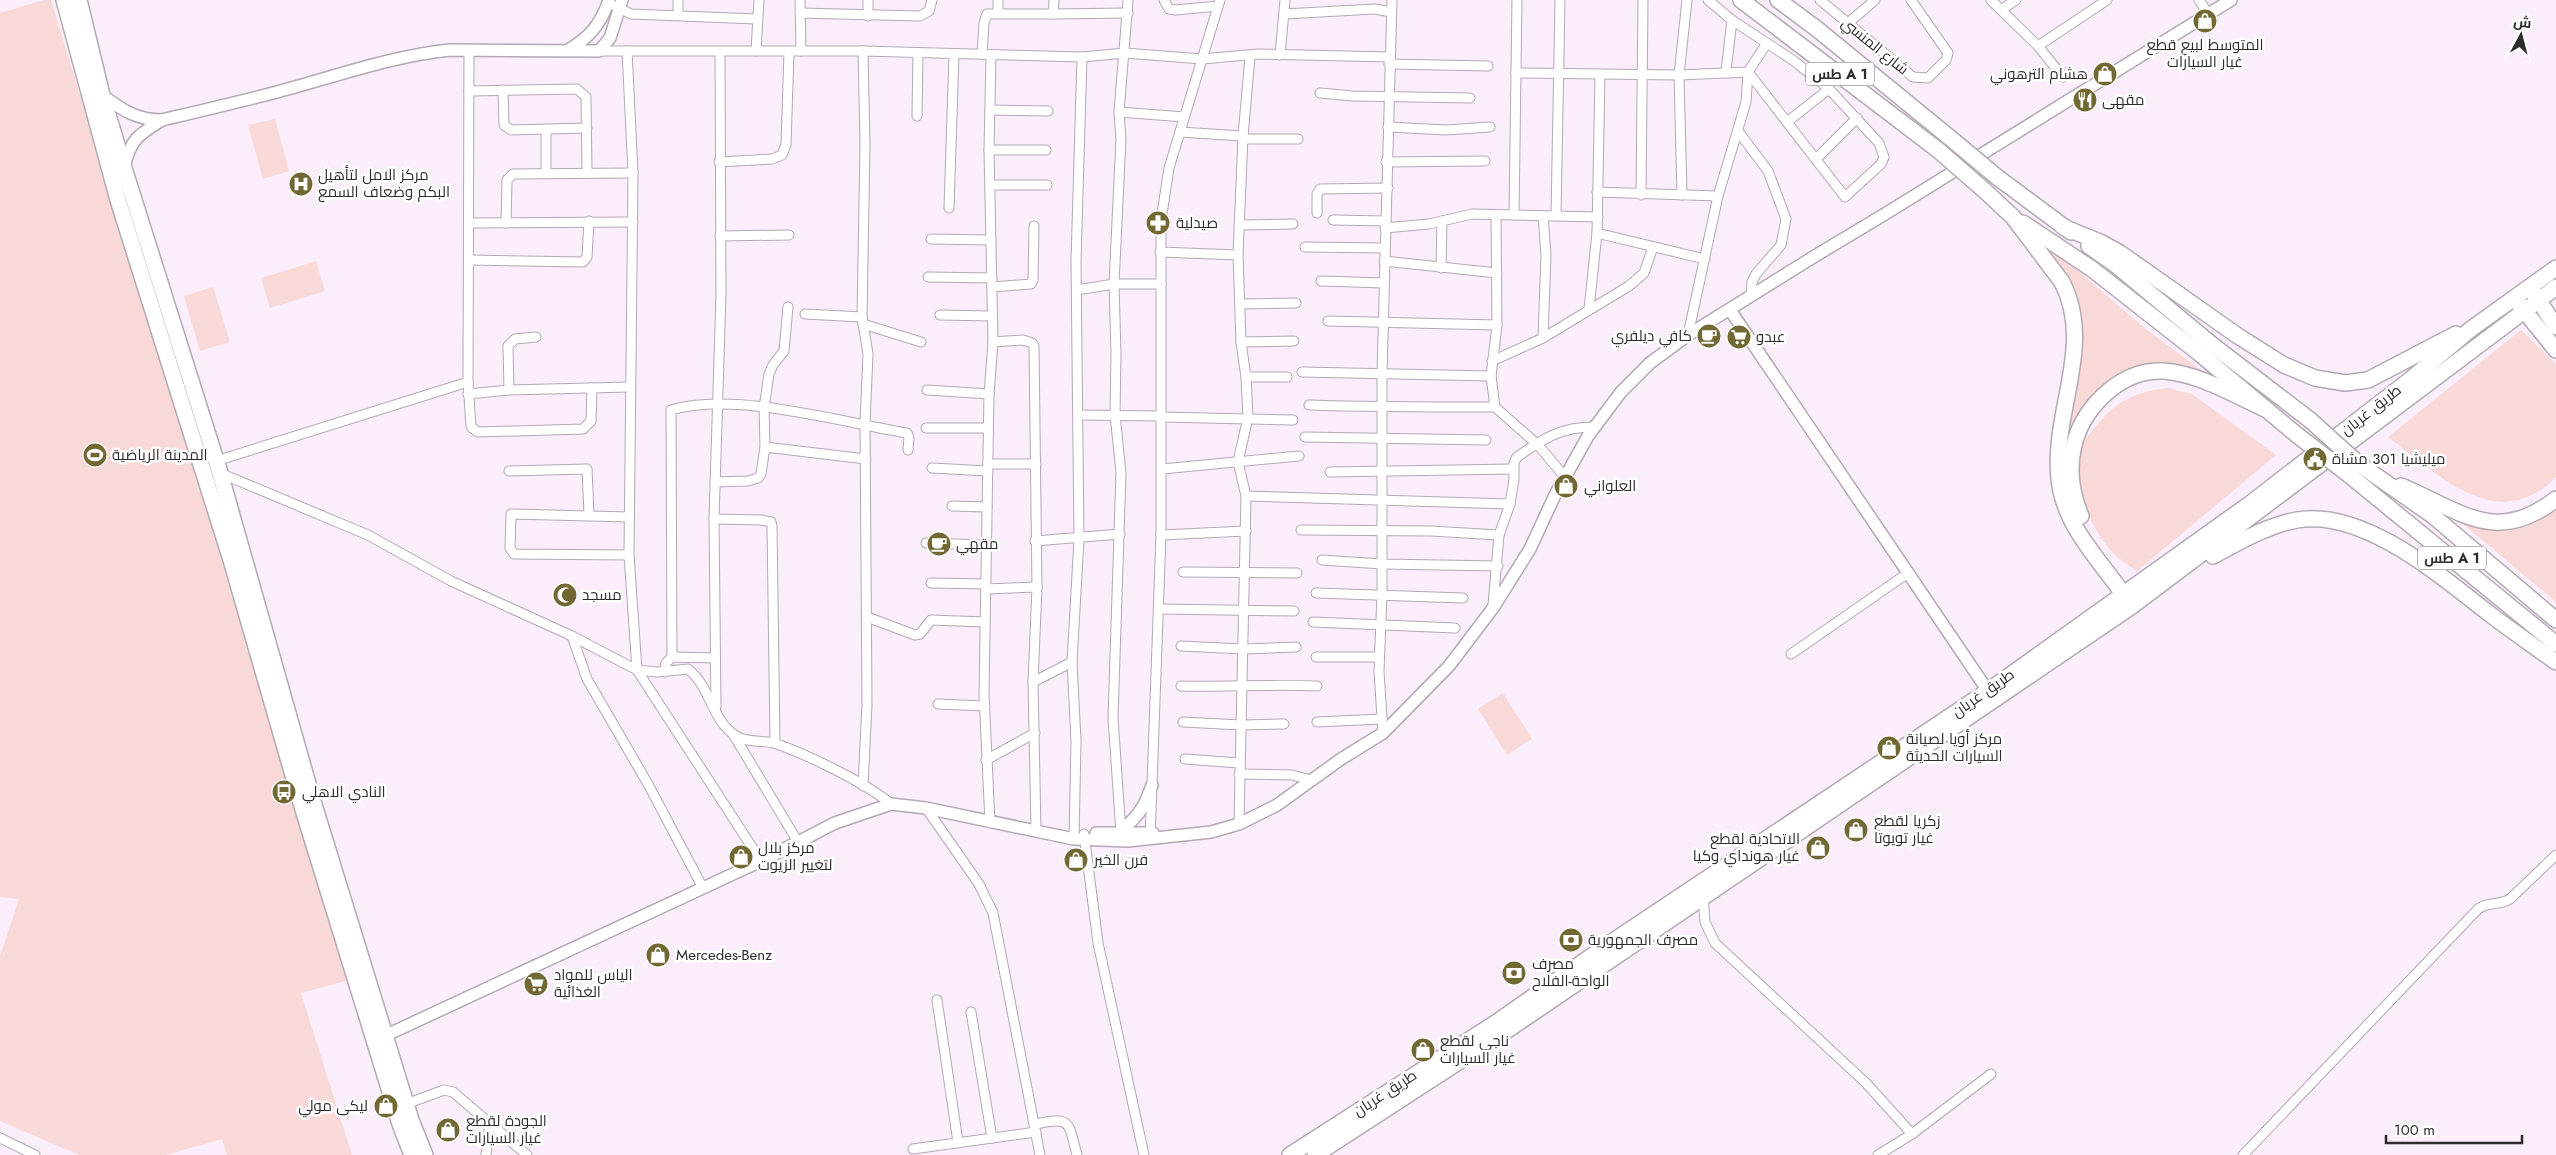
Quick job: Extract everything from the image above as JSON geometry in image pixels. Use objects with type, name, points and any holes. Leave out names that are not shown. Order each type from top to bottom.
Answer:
[{"type":"highway","points":[[64,0],[118,200],[228,551],[301,802],[380,1038],[425,1155]]},
{"type":"highway","points":[[79,0],[102,95],[218,467],[380,1038],[400,1124],[412,1155]]},
{"type":"highway","name":"طس A 1","points":[[1741,0],[1938,150],[2013,217]]},
{"type":"highway","name":"طس A 1","points":[[1778,0],[1817,29],[1997,177],[2063,227]]},
{"type":"highway","points":[[2013,217],[2092,269],[2199,353],[2297,435],[2354,469]]},
{"type":"highway","points":[[2013,217],[2062,282],[2074,317],[2076,343],[2060,434],[2061,492],[2083,541],[2132,597]]},
{"type":"highway","points":[[2063,227],[2100,242],[2120,253],[2238,336],[2284,365],[2315,378],[2345,383],[2368,380],[2450,337],[2471,329]]},
{"type":"highway","points":[[2063,227],[2116,265],[2211,344],[2310,420],[2354,469]]},
{"type":"highway","name":"طريق غريان","points":[[1315,1155],[1506,1031],[1701,890],[1988,691],[2132,597],[2176,574],[2524,312],[2534,294],[2556,268]]},
{"type":"highway","name":"طريق غريان","points":[[1290,1155],[1701,890],[2132,597],[2411,379],[2471,329],[2515,299],[2556,287]]},
{"type":"highway","points":[[2534,294],[2556,327]]},
{"type":"highway","points":[[2515,299],[2556,350]]},
{"type":"highway","points":[[2132,597],[2101,553],[2075,501],[2070,469],[2073,447],[2085,415],[2101,397],[2121,381],[2140,373],[2162,371],[2183,373],[2202,380],[2267,410]]},
{"type":"highway","name":"طس A 1","points":[[2354,469],[2375,475],[2432,516],[2556,620]]},
{"type":"highway","name":"طس A 1","points":[[2354,469],[2556,644]]},
{"type":"highway","points":[[2375,475],[2434,500],[2458,513],[2493,523],[2513,522],[2526,518],[2541,511],[2556,499]]},
{"type":"highway","points":[[2176,574],[2277,526],[2296,520],[2312,518],[2338,522],[2393,545],[2556,662]]},
{"type":"street","points":[[678,0],[678,16]]},
{"type":"street","points":[[756,51],[759,0]]},
{"type":"street","points":[[800,0],[801,51]]},
{"type":"street","points":[[868,0],[868,16]]},
{"type":"street","points":[[800,13],[868,16],[924,15],[932,6],[932,0]]},
{"type":"street","points":[[998,0],[998,12]]},
{"type":"street","points":[[1053,14],[1054,0]]},
{"type":"street","points":[[1124,833],[1113,718],[1121,473],[1115,414],[1114,284],[1121,139],[1119,112],[1128,0]]},
{"type":"street","points":[[1151,836],[1162,535],[1160,220],[1166,184],[1184,117],[1219,3],[1176,10],[1169,9],[1164,0]]},
{"type":"street","points":[[1280,55],[1285,0]]},
{"type":"street","points":[[1383,733],[1379,656],[1382,594],[1382,374],[1385,324],[1384,261],[1388,188],[1386,162],[1392,0]]},
{"type":"street","points":[[1514,215],[1517,0]]},
{"type":"street","points":[[1556,216],[1560,0]]},
{"type":"street","points":[[1641,195],[1643,0]]},
{"type":"street","points":[[1682,195],[1679,75],[1687,0]]},
{"type":"street","points":[[1708,0],[1732,20],[1767,43],[1829,89],[1879,143],[1884,157],[1881,164],[1845,197],[1817,158],[1748,72]]},
{"type":"street","name":"شارع المنسي","points":[[1820,0],[1846,24],[1913,77],[1928,78],[1946,60],[1948,53],[1911,0]]},
{"type":"street","points":[[1846,24],[1875,0]]},
{"type":"street","points":[[1990,0],[2038,46],[2063,77]]},
{"type":"street","points":[[2001,10],[2016,0]]},
{"type":"street","points":[[2038,46],[2107,0]]},
{"type":"street","points":[[2199,0],[2209,15]]},
{"type":"street","points":[[380,1038],[761,861],[835,823],[891,804],[926,808],[1055,835],[1079,837],[1174,837],[1211,832],[1239,824],[1277,805],[1311,780],[1383,733],[1449,666],[1493,608],[1530,549],[1564,477],[1594,427],[1634,378],[1688,335],[2231,0]]},
{"type":"street","points":[[568,50],[591,35],[602,19],[609,1],[621,5],[631,14],[757,19]]},
{"type":"street","points":[[599,51],[610,38],[621,5]]},
{"type":"street","points":[[1284,14],[1376,8],[1391,12]]},
{"type":"street","points":[[990,822],[984,706],[988,428],[993,342],[988,150],[990,110],[984,17],[990,12],[1053,14],[1128,13]]},
{"type":"street","points":[[1729,73],[1726,71],[1732,20]]},
{"type":"street","points":[[1688,335],[1718,196],[1746,102],[1748,72],[1767,43]]},
{"type":"street","points":[[102,95],[131,115],[143,119],[162,120],[276,92],[389,60],[432,52],[469,50],[720,53],[863,51],[1082,57],[1125,53],[1202,59],[1250,57],[1258,54],[1488,66]]},
{"type":"street","points":[[469,50],[470,223],[468,394],[470,422],[474,431],[583,429],[591,421],[592,388]]},
{"type":"street","points":[[627,51],[634,173],[629,387],[629,555],[636,670],[761,861]]},
{"type":"street","points":[[863,51],[866,145],[862,320],[868,354],[865,423],[868,704],[863,786]]},
{"type":"street","points":[[719,162],[772,159],[782,155],[786,145],[789,52]]},
{"type":"street","points":[[716,712],[714,519],[719,404],[720,53]]},
{"type":"street","points":[[917,116],[918,53]]},
{"type":"street","points":[[949,208],[954,54]]},
{"type":"street","points":[[1082,57],[1077,290],[1079,538],[1072,662],[1079,837],[1098,943],[1144,1155]]},
{"type":"street","points":[[1239,824],[1246,496],[1238,462],[1248,417],[1246,377],[1241,342],[1238,256],[1243,137],[1250,57]]},
{"type":"street","points":[[1516,73],[1559,72],[1679,75],[1748,72]]},
{"type":"street","points":[[1589,310],[1598,217],[1600,74]]},
{"type":"street","points":[[1787,122],[1829,89]]},
{"type":"street","points":[[503,90],[503,121],[507,129],[587,128]]},
{"type":"street","points":[[469,91],[580,91],[586,96],[587,172]]},
{"type":"street","points":[[1320,93],[1389,97],[1470,98]]},
{"type":"street","points":[[990,110],[1048,111]]},
{"type":"street","points":[[1119,112],[1184,117]]},
{"type":"street","points":[[1817,158],[1857,118]]},
{"type":"street","points":[[124,168],[134,139],[162,120]]},
{"type":"street","points":[[1388,127],[1446,130],[1490,127]]},
{"type":"street","points":[[546,130],[546,173]]},
{"type":"street","points":[[1738,131],[1768,171],[1786,219],[1781,245],[1756,274],[1752,282],[1751,296]]},
{"type":"street","points":[[1180,132],[1298,139]]},
{"type":"street","points":[[988,150],[1046,150]]},
{"type":"street","points":[[1386,162],[1485,161]]},
{"type":"street","points":[[506,223],[508,178],[513,174],[634,173]]},
{"type":"street","points":[[990,185],[1047,186]]},
{"type":"street","points":[[1317,213],[1317,194],[1320,189],[1388,188]]},
{"type":"street","points":[[1597,192],[1641,195],[1718,196]]},
{"type":"street","points":[[1332,220],[1414,226],[1472,214],[1598,217]]},
{"type":"street","points":[[1496,215],[1497,325],[1490,376],[1495,407],[1538,445],[1564,477]]},
{"type":"street","points":[[1543,216],[1546,255],[1543,338]]},
{"type":"street","points":[[469,260],[583,262],[587,257],[589,221]]},
{"type":"street","points":[[1441,268],[1442,221]]},
{"type":"street","points":[[470,223],[633,222]]},
{"type":"street","points":[[1239,225],[1293,224]]},
{"type":"street","points":[[928,277],[1031,284],[1033,280],[1034,226]]},
{"type":"street","points":[[1597,233],[1705,259]]},
{"type":"street","points":[[720,236],[788,235]]},
{"type":"street","points":[[931,239],[991,240]]},
{"type":"street","points":[[1492,361],[1543,338],[1641,276],[1649,263],[1653,247]]},
{"type":"street","points":[[1305,248],[1385,248]]},
{"type":"street","points":[[1160,252],[1238,256]]},
{"type":"street","points":[[1384,261],[1497,273]]},
{"type":"street","points":[[1321,282],[1384,283]]},
{"type":"street","points":[[1077,290],[1114,284],[1160,284]]},
{"type":"street","points":[[1240,304],[1296,303]]},
{"type":"street","points":[[715,482],[748,482],[758,478],[761,474],[765,446],[764,408],[769,374],[773,365],[784,351],[788,307]]},
{"type":"street","points":[[1730,310],[1988,691]]},
{"type":"street","points":[[805,314],[862,320],[921,342]]},
{"type":"street","points":[[940,315],[992,316]]},
{"type":"street","points":[[1328,321],[1385,324],[1497,325]]},
{"type":"street","points":[[509,390],[508,346],[515,339],[536,337]]},
{"type":"street","points":[[993,342],[1023,340],[1032,343],[1034,346],[1037,587],[1033,682],[1036,830]]},
{"type":"street","points":[[1241,342],[1294,341]]},
{"type":"street","points":[[1302,372],[1490,376]]},
{"type":"street","points":[[1246,377],[1287,377]]},
{"type":"street","points":[[218,467],[468,382]]},
{"type":"street","points":[[468,394],[509,390],[629,387]]},
{"type":"street","points":[[927,390],[989,394]]},
{"type":"street","points":[[665,672],[666,663],[672,657],[673,529],[671,410],[719,404],[764,408],[865,423],[906,433],[909,438],[908,450]]},
{"type":"street","points":[[1309,405],[1429,409],[1495,407]]},
{"type":"street","points":[[1078,415],[1248,417],[1293,420]]},
{"type":"street","points":[[1493,608],[1498,566],[1499,535],[1510,504],[1514,463],[1517,457],[1556,432],[1574,427],[1594,427]]},
{"type":"street","points":[[926,428],[988,428]]},
{"type":"street","points":[[1305,437],[1383,439],[1424,437],[1486,440]]},
{"type":"street","points":[[765,446],[866,459]]},
{"type":"street","points":[[1162,469],[1299,456]]},
{"type":"street","points":[[932,468],[1036,464]]},
{"type":"street","points":[[218,467],[368,535],[451,581],[572,636],[636,670],[665,672],[688,669],[697,676],[721,723],[736,736],[753,742],[775,743],[822,764],[881,795],[891,804]]},
{"type":"street","points":[[509,471],[587,469],[589,514]]},
{"type":"street","points":[[1330,472],[1514,469]]},
{"type":"street","points":[[1246,496],[1510,504]]},
{"type":"street","points":[[952,506],[987,507]]},
{"type":"street","points":[[629,516],[511,514],[511,551],[514,554],[629,555]]},
{"type":"street","points":[[714,519],[761,520],[770,522],[772,526],[775,743]]},
{"type":"street","points":[[1301,530],[1382,530],[1499,535]]},
{"type":"street","points":[[1162,535],[1246,531]]},
{"type":"street","points":[[1035,541],[1120,534]]},
{"type":"street","points":[[926,543],[986,545]]},
{"type":"street","points":[[1322,560],[1382,564],[1498,566]]},
{"type":"street","points":[[1183,572],[1297,574]]},
{"type":"street","points":[[1791,654],[1908,573]]},
{"type":"street","points":[[931,583],[986,587],[1037,587]]},
{"type":"street","points":[[1316,593],[1463,598]]},
{"type":"street","points":[[1159,609],[1294,611]]},
{"type":"street","points":[[867,616],[915,636],[920,634],[931,620],[985,622]]},
{"type":"street","points":[[1313,622],[1455,628]]},
{"type":"street","points":[[572,636],[586,679],[648,784],[703,888]]},
{"type":"street","points":[[1181,646],[1243,649],[1296,647]]},
{"type":"street","points":[[1316,657],[1379,656]]},
{"type":"street","points":[[672,657],[716,658]]},
{"type":"street","points":[[1033,682],[1072,662]]},
{"type":"street","points":[[1181,686],[1242,687],[1280,684],[1317,686]]},
{"type":"street","points":[[938,704],[984,706]]},
{"type":"street","points":[[1317,722],[1382,720]]},
{"type":"street","points":[[1183,722],[1241,725],[1284,724]]},
{"type":"street","points":[[732,732],[798,842]]},
{"type":"street","points":[[986,760],[1035,733]]},
{"type":"street","points":[[1186,759],[1239,763]]},
{"type":"street","points":[[1239,774],[1292,775],[1311,780]]},
{"type":"street","points":[[1124,833],[1126,826],[1138,816],[1146,803],[1152,784]]},
{"type":"street","points":[[926,808],[979,884],[993,913],[1040,1155]]},
{"type":"street","points":[[1079,837],[1124,833],[1151,836]]},
{"type":"street","points":[[2243,1155],[2478,908],[2484,904],[2502,904],[2510,899],[2556,856]]},
{"type":"street","points":[[1701,890],[1705,922],[1715,943],[1866,1083],[1912,1134]]},
{"type":"street","points":[[937,1000],[958,1142]]},
{"type":"street","points":[[971,1012],[992,1138]]},
{"type":"street","points":[[1878,1155],[1912,1134],[1991,1074]]},
{"type":"street","points":[[406,1104],[449,1090],[527,1155]]},
{"type":"street","points":[[913,1148],[992,1138],[1035,1128],[1056,1119],[1064,1121],[1069,1126],[1077,1155]]},
{"type":"street","points":[[486,1155],[490,1123]]},
{"type":"street","points":[[0,1138],[35,1155]]},
{"type":"shaded area","name":"المدينة الرياضية","points":[[44,0],[51,0],[349,980],[301,993],[352,1155],[227,1155],[222,1139],[166,1155],[79,1155],[0,1121],[0,956],[19,899],[0,897],[0,13]]},
{"type":"shaded area","points":[[275,119],[289,171],[263,179],[248,125]]},
{"type":"shaded area","points":[[2037,240],[2077,270],[2143,327],[2213,379],[2181,369],[2100,391],[2084,405],[2065,449],[2078,376],[2081,338],[2080,320],[2077,305],[2070,290]]},
{"type":"shaded area","points":[[316,261],[325,291],[270,308],[261,278]]},
{"type":"shaded area","points":[[213,287],[230,342],[200,351],[184,296]]},
{"type":"shaded area","points":[[2521,330],[2556,364],[2556,477],[2534,494],[2512,501],[2490,500],[2468,493],[2447,481],[2388,437]]},
{"type":"shaded area","points":[[2167,388],[2192,394],[2276,455],[2137,571],[2110,550],[2087,513],[2079,487],[2078,461],[2086,439],[2105,416],[2120,403],[2146,392]]},
{"type":"shaded area","points":[[2448,511],[2516,526],[2531,523],[2556,511],[2556,602]]},
{"type":"shaded area","points":[[1503,693],[1532,739],[1507,755],[1478,709]]},
{"type":"place","name":"المتوسط لبيع قطع غيار السيارات","points":[[2205,21]]},
{"type":"place","name":"هشام الترهوني","points":[[2105,74]]},
{"type":"place","name":"مقهى","points":[[2085,100]]},
{"type":"place","name":"مركز الامل لتأهيل البكم وضعاف السمع","points":[[301,184]]},
{"type":"place","name":"صيدلية","points":[[1158,223]]},
{"type":"place","name":"كافي ديلفري","points":[[1709,336]]},
{"type":"place","name":"عبدو","points":[[1739,337]]},
{"type":"place","name":"المدينة الرياضية","points":[[95,455]]},
{"type":"place","name":"ميليشيا 301 مشاة","points":[[2315,459]]},
{"type":"place","name":"العلواني","points":[[1566,486]]},
{"type":"place","name":"مقهي","points":[[939,544]]},
{"type":"place","name":"مسجد","points":[[565,595]]},
{"type":"place","name":"مركز أويا لصيانة السيارات الحديثة","points":[[1889,748]]},
{"type":"place","name":"النادي الاهلي","points":[[284,792]]},
{"type":"place","name":"زكريا لقطع غيار تويوتا","points":[[1856,830]]},
{"type":"place","name":"الاتحادية لقطع غيار هونداي وكيا","points":[[1818,848]]},
{"type":"place","name":"مركز بلال لتغيير الزيوت","points":[[741,857]]},
{"type":"place","name":"فرن الخير","points":[[1076,860]]},
{"type":"place","name":"مصرف الجمهورية","points":[[1571,940]]},
{"type":"place","name":"Mercedes-Benz","points":[[658,955]]},
{"type":"place","name":"مصرف الواحة-الفلاح","points":[[1514,973]]},
{"type":"place","name":"الياس للمواد الغذائية","points":[[536,984]]},
{"type":"place","name":"ناجي لقطع غيار السيارات","points":[[1423,1050]]},
{"type":"place","name":"ليكى مولي","points":[[386,1106]]},
{"type":"place","name":"الجودة لقطع غيار السيارات","points":[[448,1130]]}]
